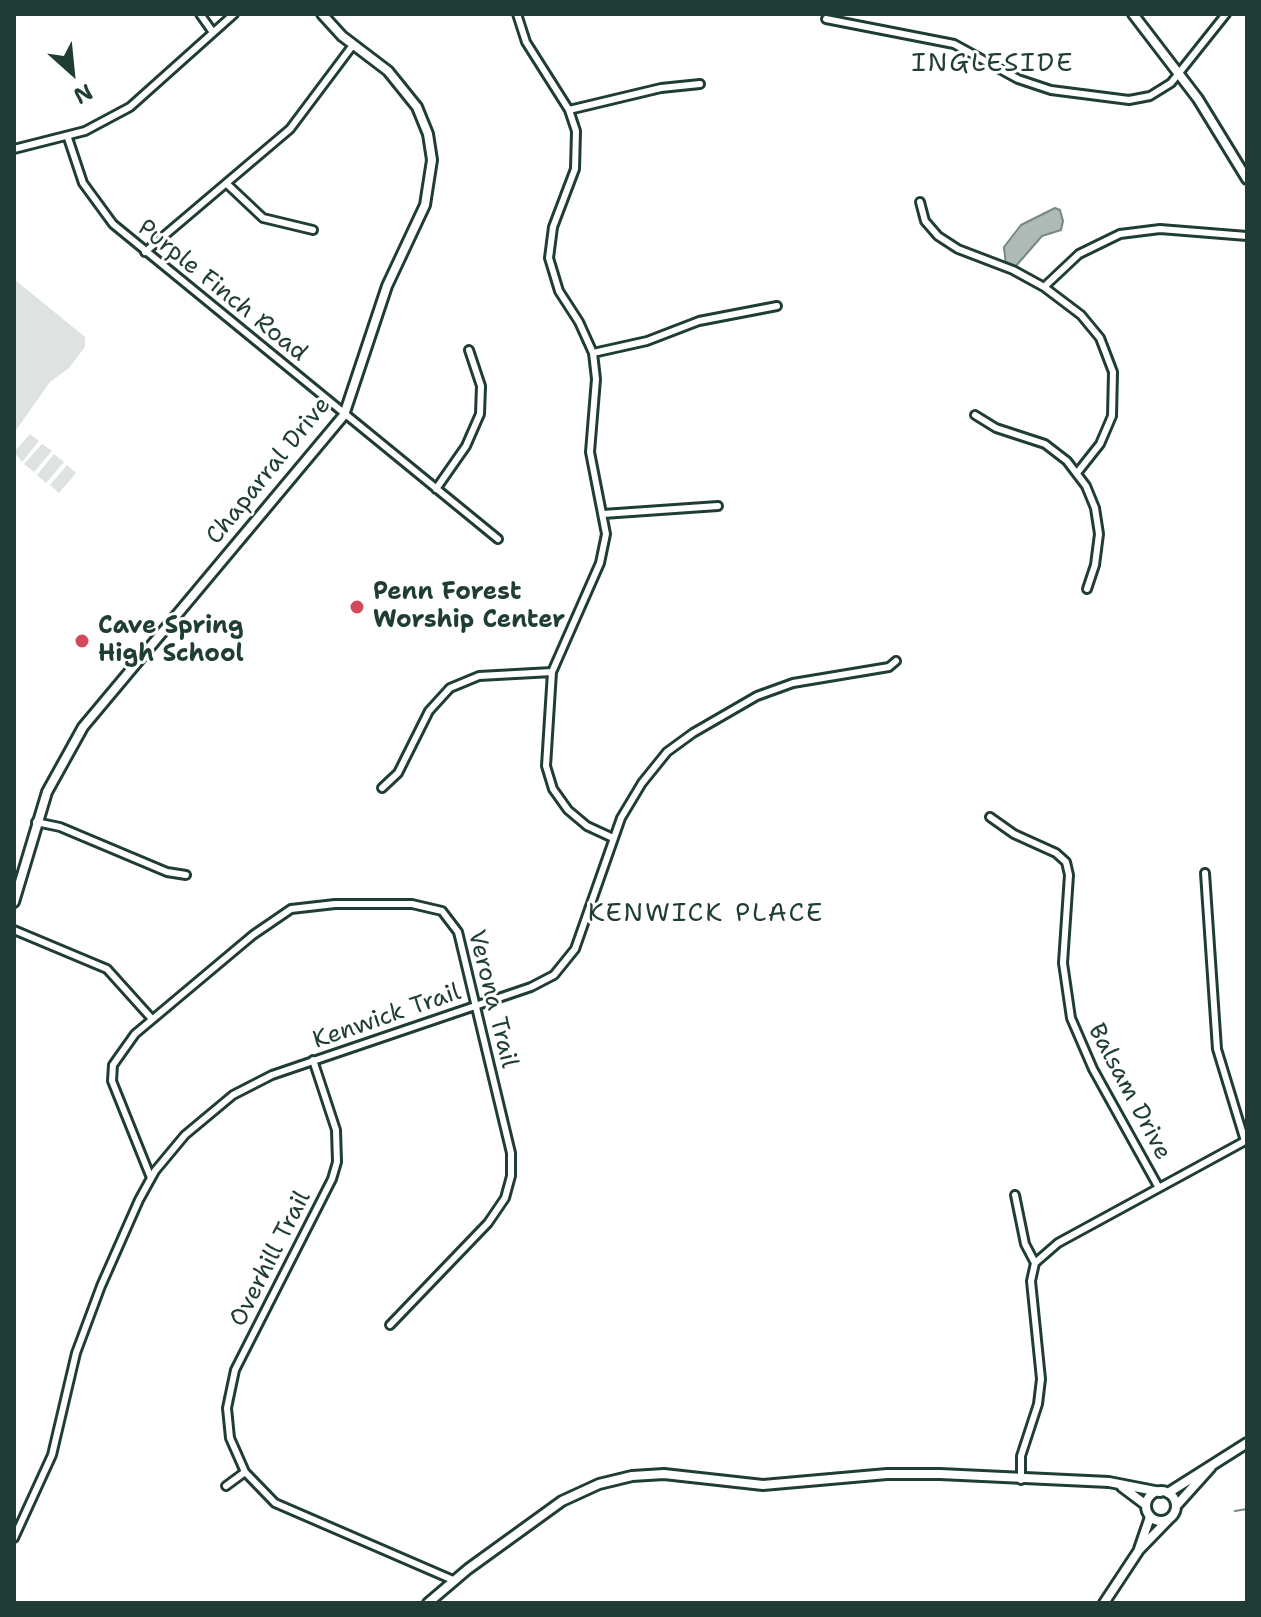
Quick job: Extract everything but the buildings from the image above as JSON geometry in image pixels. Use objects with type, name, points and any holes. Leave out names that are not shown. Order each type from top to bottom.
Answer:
[{"type":"street","points":[[200,14],[212,31]]},
{"type":"street","points":[[14,149],[68,138],[112,118],[145,96],[212,31],[234,14]]},
{"type":"street","name":"Chaparral Drive","points":[[14,902],[36,822],[60,766],[83,727],[148,646],[327,440],[344,415],[387,286],[425,205],[432,175],[430,145],[417,107],[388,71],[353,45],[322,14]]},
{"type":"street","points":[[517,14],[526,42],[569,110],[576,131],[577,154],[572,180],[553,227],[549,258],[559,291],[579,322],[593,353],[596,379],[590,452],[606,534],[603,556],[552,672],[545,753],[549,778],[568,810],[587,826],[613,838]]},
{"type":"street","points":[[1133,14],[1180,75],[1247,179]]},
{"type":"street","points":[[826,19],[954,44],[1024,82],[1051,90],[1140,99],[1159,91],[1180,75],[1226,14]]},
{"type":"street","points":[[145,252],[290,129],[353,45]]},
{"type":"street","points":[[569,110],[661,88],[700,84]]},
{"type":"street","name":"Purple Finch Road","points":[[68,138],[90,196],[106,218],[498,539]]},
{"type":"street","points":[[227,184],[247,207],[263,218],[313,230]]},
{"type":"street","points":[[920,202],[930,229],[949,244],[1044,287],[1093,328],[1106,350],[1113,372],[1114,402],[1108,430],[1077,473]]},
{"type":"street","points":[[1044,287],[1079,254],[1120,234],[1160,229],[1247,236]]},
{"type":"street","points":[[593,353],[647,341],[699,321],[777,306]]},
{"type":"street","points":[[436,489],[466,446],[480,414],[481,386],[469,350]]},
{"type":"street","points":[[975,415],[996,428],[1045,444],[1077,473],[1091,497],[1098,521],[1098,550],[1087,589]]},
{"type":"street","points":[[603,514],[718,506]]},
{"type":"street","name":"Kenwick Trail","points":[[14,1538],[52,1455],[84,1328],[151,1178],[185,1135],[215,1108],[262,1079],[531,987],[563,967],[575,949],[613,838],[642,783],[667,752],[738,705],[776,688],[889,667],[896,661]]},
{"type":"street","points":[[382,788],[398,773],[429,711],[450,688],[479,676],[552,672]]},
{"type":"street","name":"Balsam Drive","points":[[990,817],[1014,834],[1056,853],[1066,862],[1069,875],[1063,963],[1071,1018],[1093,1069],[1159,1188]]},
{"type":"street","points":[[36,822],[60,827],[167,872],[186,875]]},
{"type":"street","points":[[1021,1480],[1021,1456],[1040,1391],[1031,1281],[1035,1263],[1058,1243],[1246,1140],[1217,1049],[1205,873]]},
{"type":"street","name":"Verona Trail","points":[[151,1178],[112,1081],[119,1054],[152,1019],[282,914],[299,907],[412,904],[442,911],[458,932],[476,1006],[511,1153],[509,1188],[488,1223],[390,1325]]},
{"type":"street","points":[[14,930],[107,969],[152,1019]]},
{"type":"street","name":"Overhill Trail","points":[[313,1060],[336,1130],[337,1162],[231,1384],[227,1408],[230,1438],[245,1472],[261,1492],[290,1512],[453,1580]]},
{"type":"street","points":[[1015,1195],[1025,1244],[1035,1263]]},
{"type":"street","points":[[1146,1505],[1149,1497],[1164,1492],[1247,1443]]},
{"type":"street","points":[[1104,1603],[1139,1550],[1169,1519],[1176,1506],[1211,1466]]},
{"type":"street","points":[[226,1486],[245,1472]]},
{"type":"street","points":[[428,1603],[453,1580],[562,1501],[599,1484],[632,1476],[664,1474],[763,1485],[911,1474],[1118,1485],[1164,1492],[1176,1506]]},
{"type":"street","points":[[1118,1485],[1146,1505],[1150,1517],[1139,1550]]},
{"type":"street","points":[[1150,1517],[1159,1521],[1169,1519]]},
{"type":"shaded area","points":[[1055,208],[1060,210],[1063,221],[1061,230],[1042,236],[1015,267],[1006,266],[1004,247],[1021,225]]},
{"type":"shaded area","points":[[14,279],[85,337],[85,347],[69,368],[50,382],[14,433]]},
{"type":"shaded area","points":[[30,434],[39,441],[22,462],[14,452]]},
{"type":"shaded area","points":[[42,444],[52,451],[34,472],[24,464]]},
{"type":"shaded area","points":[[54,454],[64,462],[46,483],[37,475]]},
{"type":"shaded area","points":[[67,465],[76,473],[59,493],[50,485]]},
{"type":"waterway","points":[[1235,1511],[1247,1509]]},
{"type":"place","name":"Penn Forest Worship Center","points":[[357,607]]},
{"type":"place","name":"Cave Spring High School","points":[[82,641]]},
{"type":"district","name":"INGLESIDE","points":[[993,64]]},
{"type":"district","name":"KENWICK PLACE","points":[[706,914]]}]
